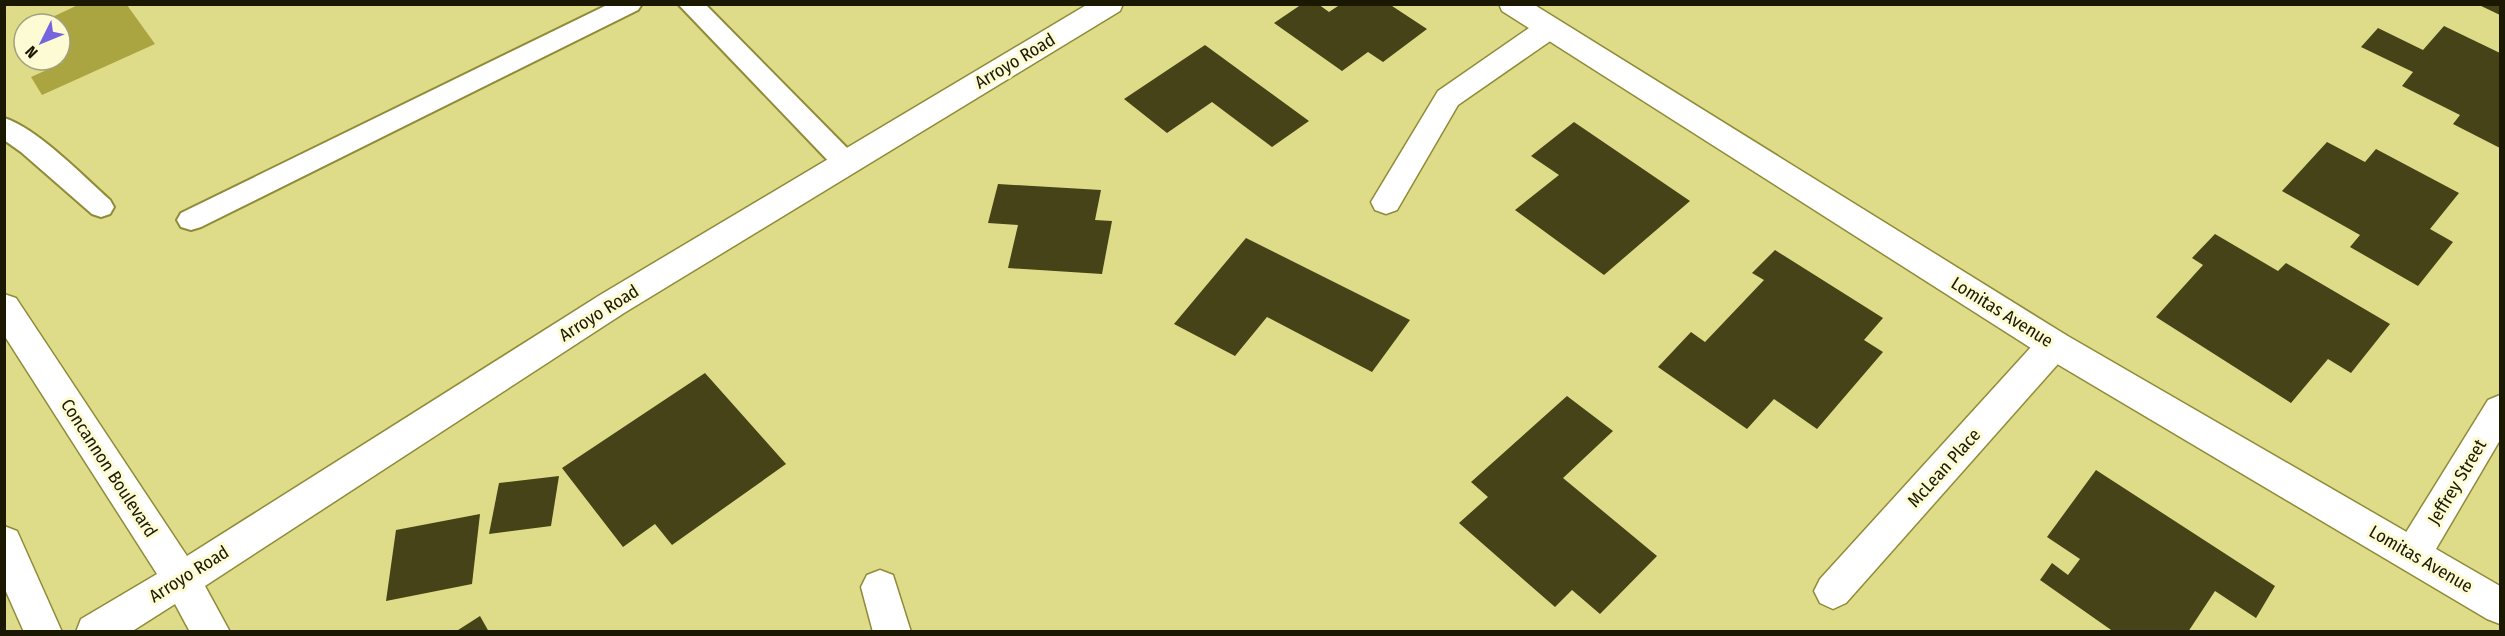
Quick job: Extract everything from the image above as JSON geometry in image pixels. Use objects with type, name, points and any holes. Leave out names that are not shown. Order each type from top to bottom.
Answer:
[{"type":"street","name":"Arroyo Road","points":[[95,632],[182,580],[612,304],[1110,4]]},
{"type":"street","name":"Lomitas Avenue","points":[[1512,4],[2054,345],[2500,606]]},
{"type":"street","points":[[1386,202],[1448,98],[1549,28]]},
{"type":"street","name":"Concannon Boulevard","points":[[4,307],[182,580],[211,632]]},
{"type":"street","name":"McLean Place","points":[[1833,591],[2054,345]]},
{"type":"street","name":"Jeffrey Street","points":[[2413,554],[2500,410]]},
{"type":"street","points":[[4,543],[43,632]]},
{"type":"street","points":[[880,587],[892,632]]},
{"type":"lane","points":[[191,220],[630,4]]},
{"type":"lane","points":[[690,4],[846,163]]},
{"type":"lane","points":[[4,127],[30,145],[101,207]]},
{"type":"shaded area","points":[[80,4],[127,5],[155,44],[42,95],[31,77],[42,72],[72,72],[72,12],[63,12]]},
{"type":"building","points":[[1302,4],[1318,4],[1329,12],[1341,4],[1389,4],[1427,29],[1383,62],[1368,52],[1342,71],[1274,23]]},
{"type":"building","points":[[2477,4],[2500,4],[2500,15]]},
{"type":"building","points":[[2444,26],[2500,53],[2500,148],[2453,124],[2460,115],[2402,86],[2413,72],[2361,47],[2378,28],[2423,50]]},
{"type":"building","points":[[1205,45],[1309,121],[1272,147],[1212,102],[1167,133],[1124,99]]},
{"type":"building","points":[[1574,122],[1690,201],[1604,275],[1515,210],[1559,175],[1531,156]]},
{"type":"building","points":[[2327,142],[2365,162],[2376,149],[2459,193],[2430,229],[2453,242],[2418,286],[2350,247],[2360,235],[2282,191]]},
{"type":"building","points":[[998,184],[1101,190],[1095,220],[1112,221],[1102,274],[1008,268],[1018,225],[988,223]]},
{"type":"building","points":[[2215,234],[2278,271],[2286,263],[2390,324],[2351,373],[2328,359],[2291,403],[2156,317],[2203,265],[2192,258]]},
{"type":"building","points":[[1246,238],[1410,320],[1372,372],[1267,317],[1235,356],[1174,324]]},
{"type":"building","points":[[1775,250],[1883,318],[1864,340],[1883,352],[1817,429],[1774,399],[1747,429],[1658,367],[1691,332],[1705,342],[1764,280],[1752,273]]},
{"type":"building","points":[[705,373],[786,464],[672,545],[655,524],[623,547],[562,468]]},
{"type":"building","points":[[1567,396],[1613,431],[1563,478],[1657,556],[1600,614],[1572,590],[1555,607],[1459,523],[1488,497],[1471,482]]},
{"type":"building","points":[[2096,470],[2275,586],[2256,618],[2215,591],[2188,632],[2114,632],[2040,580],[2052,563],[2068,575],[2080,559],[2047,537]]},
{"type":"building","points":[[559,476],[551,526],[489,534],[499,483]]},
{"type":"building","points":[[480,514],[472,584],[386,601],[396,530]]},
{"type":"building","points":[[480,616],[489,632],[455,632]]}]
